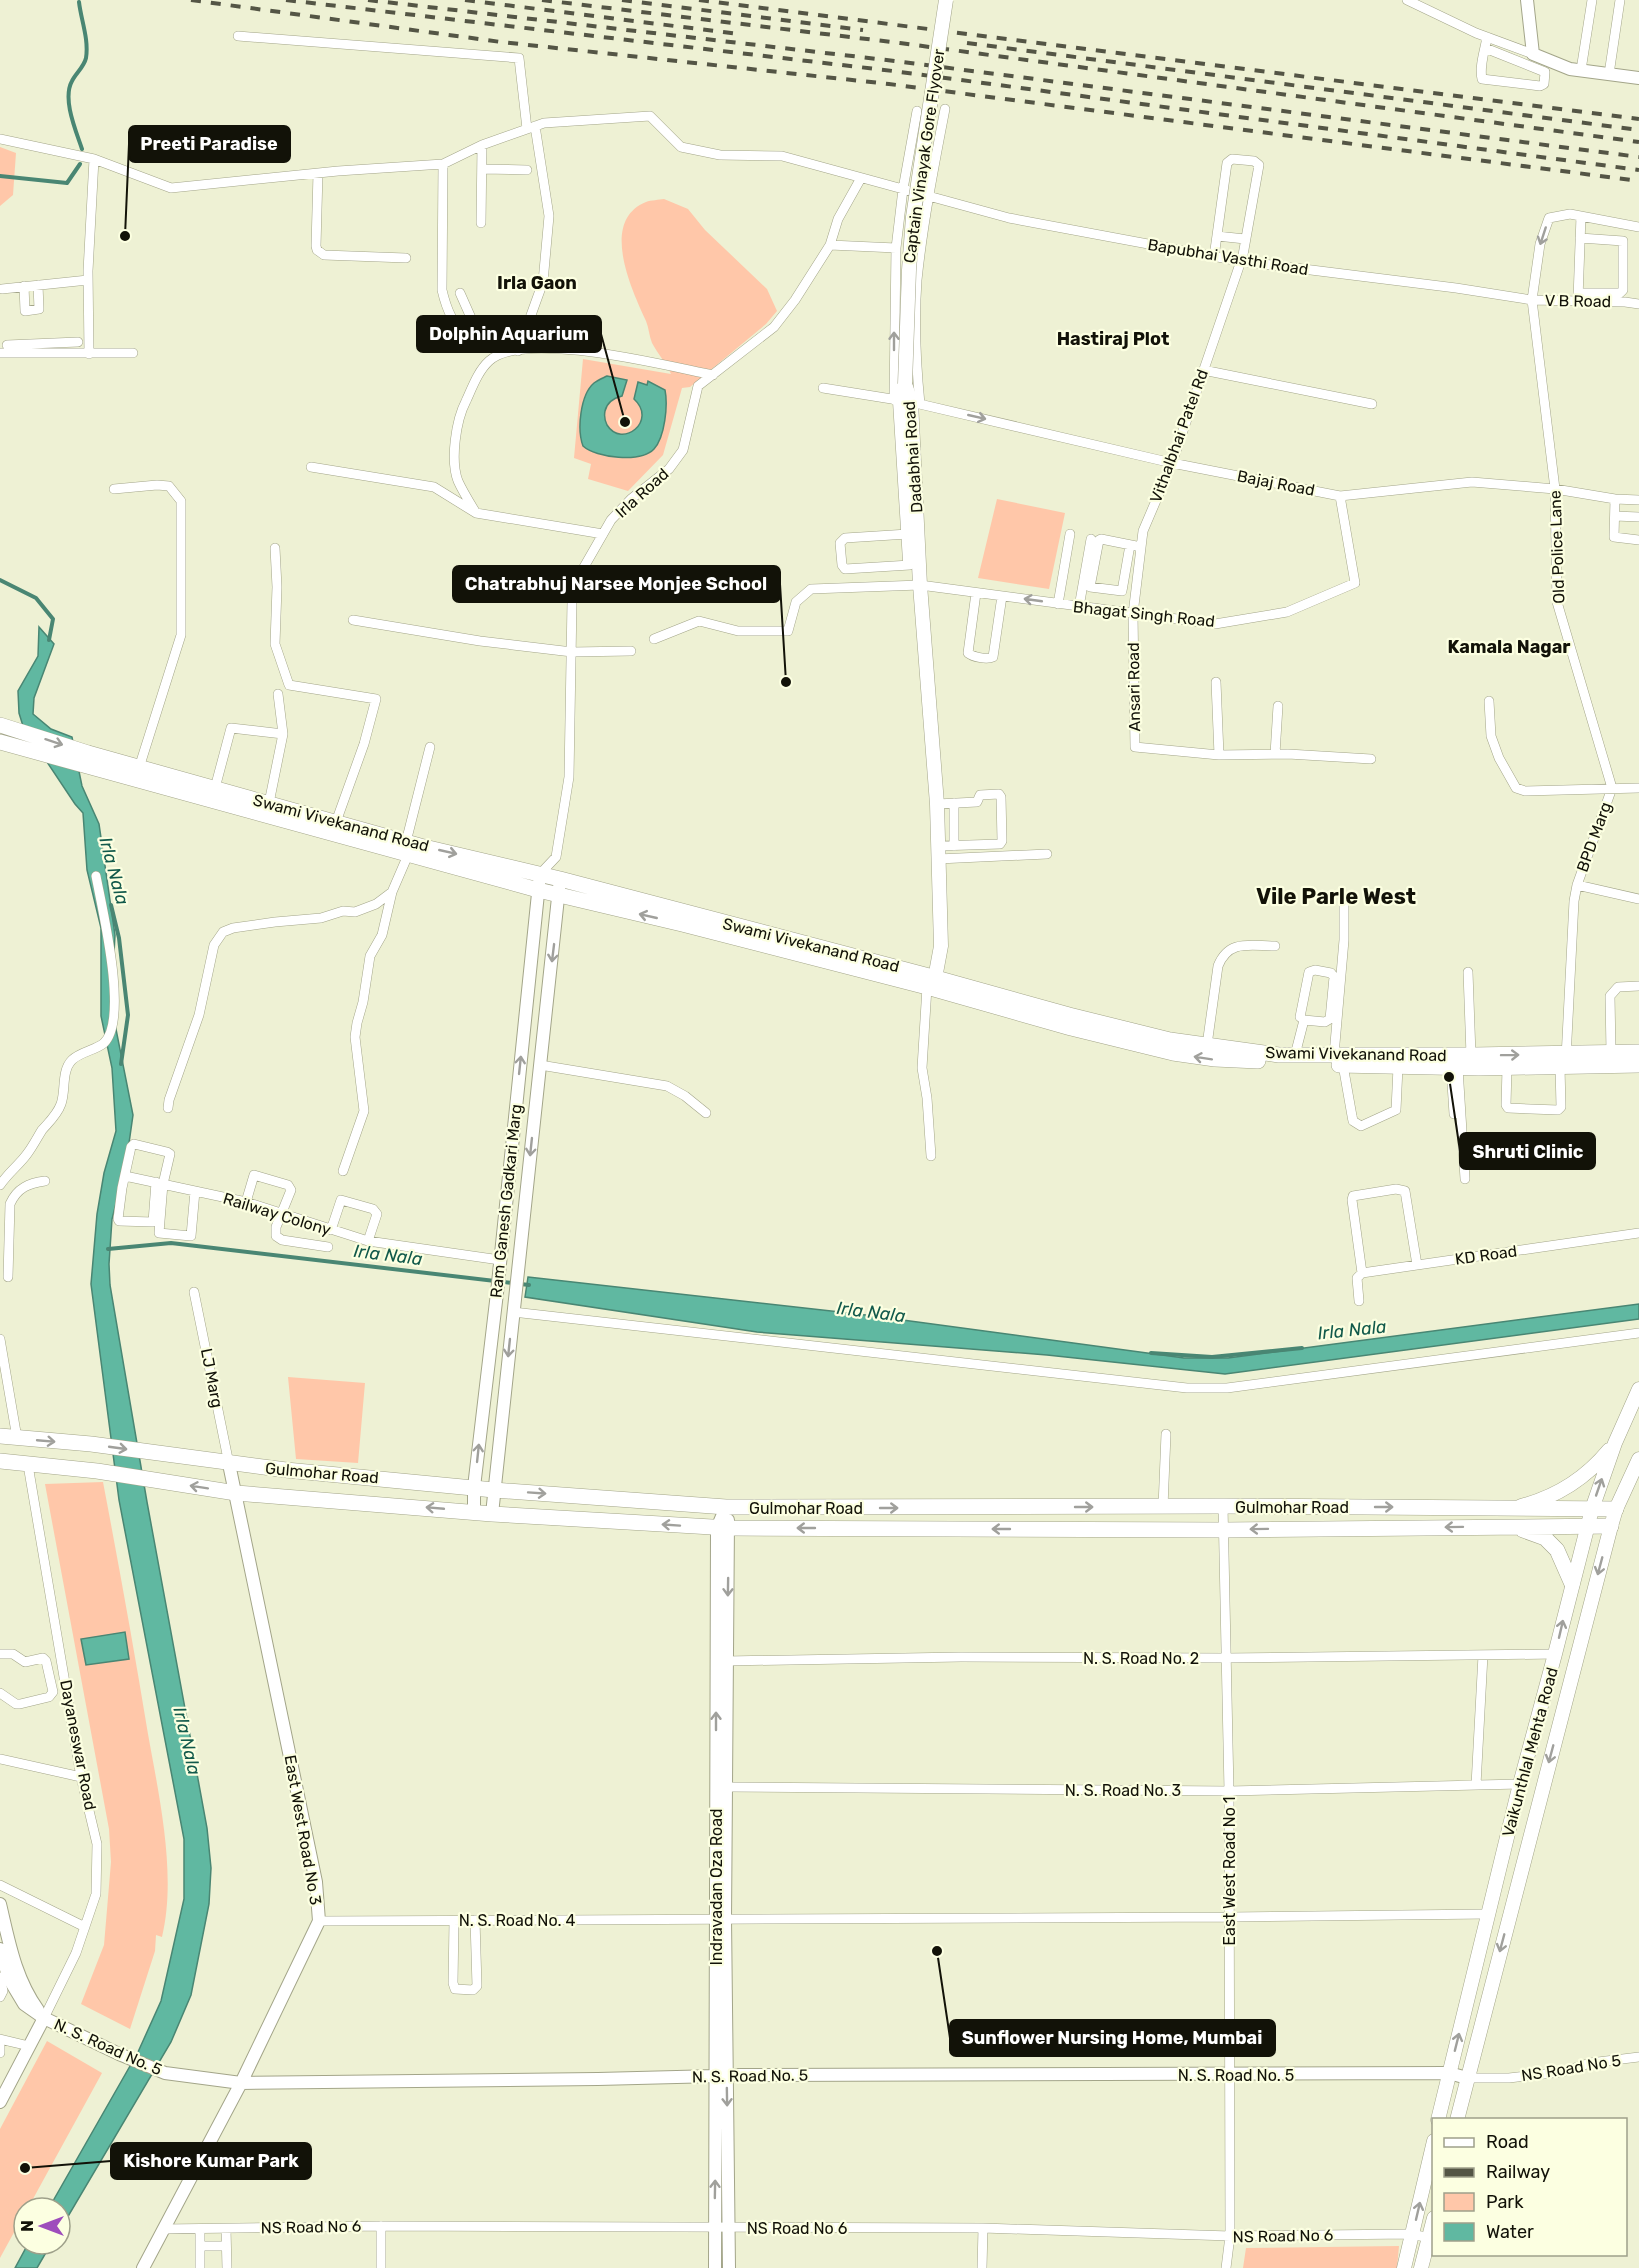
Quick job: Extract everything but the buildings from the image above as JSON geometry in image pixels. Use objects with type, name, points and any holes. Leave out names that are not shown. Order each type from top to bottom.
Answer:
[{"type":"main road","name":"Captain Vinayak Gore Flyover","points":[[905,384],[909,270],[914,217],[946,0]]},
{"type":"main road","name":"Dadabhai Road","points":[[905,384],[935,946],[931,986]]},
{"type":"main road","name":"Dadabhai Road","points":[[906,402],[905,534],[907,566],[916,586],[937,804],[942,946],[931,986]]},
{"type":"main road","name":"Swami Vivekanand Road","points":[[0,725],[20,730],[88,759]]},
{"type":"main road","name":"Swami Vivekanand Road","points":[[0,742],[30,750],[88,759],[407,848],[538,890],[931,986],[1069,1015],[1170,1040],[1272,1055],[1295,1055],[1398,1067],[1507,1068],[1564,1062],[1611,1052],[1639,1052]]},
{"type":"main road","name":"Swami Vivekanand Road","points":[[138,773],[215,788],[269,803],[336,822],[407,848],[561,879],[1071,1028],[1173,1053],[1215,1059],[1339,1060],[1470,1055],[1639,1065]]},
{"type":"main road","name":"Vaikunthlal Mehta Road","points":[[1438,2118],[1520,1784],[1592,1509],[1615,1443],[1639,1389]]},
{"type":"main road","name":"Gulmohar Road","points":[[0,1436],[91,1444],[229,1464],[494,1490],[726,1507],[1223,1506],[1616,1509]]},
{"type":"main road","points":[[1513,1508],[1536,1502],[1568,1486],[1599,1462],[1615,1443]]},
{"type":"main road","name":"Vaikunthlal Mehta Road","points":[[1457,2118],[1611,1526],[1616,1509],[1639,1459]]},
{"type":"main road","name":"Gulmohar Road","points":[[0,1461],[96,1471],[236,1492],[492,1514],[723,1528],[1224,1530],[1611,1526]]},
{"type":"main road","points":[[1347,1507],[1347,1528]]},
{"type":"main road","points":[[1512,1527],[1545,1538],[1557,1550],[1572,1584]]},
{"type":"main road","points":[[1404,2268],[1432,2149]]},
{"type":"main road","points":[[1421,2268],[1432,2226]]},
{"type":"street","points":[[1407,0],[1487,37],[1539,57],[1581,70],[1639,78]]},
{"type":"street","points":[[1487,37],[1481,76],[1485,80],[1543,86],[1545,72],[1539,57],[1527,0]]},
{"type":"street","points":[[1581,70],[1592,0]]},
{"type":"street","points":[[1609,74],[1620,0]]},
{"type":"street","points":[[237,36],[519,58],[549,216],[543,282],[518,351]]},
{"type":"street","points":[[1485,48],[1545,72]]},
{"type":"street","points":[[906,402],[917,370],[917,283],[928,195],[945,109]]},
{"type":"street","points":[[906,402],[896,248],[903,189],[917,111]]},
{"type":"street","points":[[0,139],[94,159],[171,188],[318,173],[443,164],[482,145],[544,123],[650,116],[681,147],[720,155],[782,156],[928,195]]},
{"type":"street","points":[[481,223],[482,145]]},
{"type":"street","points":[[89,354],[88,280],[94,159]]},
{"type":"street","name":"Vithalbhai Patel Rd","points":[[1133,614],[1143,531],[1172,463],[1239,261],[1259,165],[1254,161],[1232,159],[1227,163],[1217,236]]},
{"type":"street","points":[[443,164],[442,290],[446,306],[455,323],[464,330],[469,330],[472,320],[460,292]]},
{"type":"street","points":[[482,169],[527,170]]},
{"type":"street","points":[[318,173],[316,246],[319,252],[324,255],[406,258]]},
{"type":"street","name":"Irla Road","points":[[556,856],[569,777],[572,601],[584,567],[611,520],[631,499],[669,469],[683,450],[698,386],[774,327],[795,300],[830,245],[838,219],[861,178]]},
{"type":"street","name":"Bapubhai Vasthi Road","points":[[928,195],[1009,218],[1214,257],[1532,300]]},
{"type":"street","name":"Old Police Lane","points":[[1581,216],[1570,214],[1549,218],[1540,244],[1532,300],[1555,489],[1557,602],[1612,788]]},
{"type":"street","points":[[1580,238],[1623,241],[1623,290],[1620,293],[1578,297],[1580,238],[1581,216],[1634,226]]},
{"type":"street","points":[[1214,257],[1217,236],[1245,239]]},
{"type":"street","points":[[830,245],[896,248]]},
{"type":"street","points":[[2,289],[88,280]]},
{"type":"street","points":[[24,286],[25,311],[39,309],[38,285]]},
{"type":"street","name":"V B Road","points":[[1532,300],[1578,297],[1639,304]]},
{"type":"street","points":[[65,342],[66,354]]},
{"type":"street","points":[[0,353],[14,348],[78,342]]},
{"type":"street","points":[[14,348],[66,354],[133,353]]},
{"type":"street","points":[[476,513],[458,479],[454,446],[463,407],[478,376],[489,361],[506,352],[545,348],[578,350],[713,375]]},
{"type":"street","points":[[1203,370],[1372,404]]},
{"type":"street","name":"Bajaj Road","points":[[823,388],[906,402],[1172,463],[1340,496],[1472,482],[1555,489],[1615,499],[1639,500]]},
{"type":"street","points":[[311,467],[434,488],[476,513],[603,534]]},
{"type":"street","points":[[114,489],[169,486],[181,501],[181,635],[138,773]]},
{"type":"street","name":"Bhagat Singh Road","points":[[654,639],[699,621],[738,631],[788,632],[796,602],[811,589],[916,586],[1002,599],[1215,624],[1287,612],[1355,583],[1340,496]]},
{"type":"street","points":[[1615,499],[1615,539],[1639,540]]},
{"type":"street","points":[[1615,516],[1639,517]]},
{"type":"street","points":[[905,534],[845,538],[840,543],[842,565],[845,569],[907,566]]},
{"type":"street","points":[[1058,604],[1070,534]]},
{"type":"street","points":[[1079,607],[1091,539]]},
{"type":"street","points":[[1130,545],[1122,591],[1090,587],[1098,542],[1101,539],[1141,547]]},
{"type":"street","points":[[274,548],[277,587],[275,644],[289,685],[376,699],[364,744],[336,822]]},
{"type":"street","points":[[1126,568],[1138,570]]},
{"type":"street","points":[[1062,584],[1083,586]]},
{"type":"street","points":[[1102,610],[1105,590]]},
{"type":"street","points":[[976,595],[968,653],[989,658],[993,657],[1002,599]]},
{"type":"street","name":"Ansari Road","points":[[1133,614],[1135,747],[1220,755]]},
{"type":"street","points":[[352,620],[572,652],[631,651]]},
{"type":"street","points":[[1216,682],[1220,755],[1275,754],[1371,759]]},
{"type":"street","points":[[269,803],[283,734],[278,694]]},
{"type":"street","points":[[1489,701],[1491,736],[1498,758],[1516,788],[1524,791],[1639,788]]},
{"type":"street","points":[[1275,754],[1278,706]]},
{"type":"street","points":[[215,788],[231,729],[235,727],[283,734]]},
{"type":"street","points":[[343,1171],[364,1111],[355,1037],[370,956],[382,935],[392,892],[407,848],[430,747]]},
{"type":"street","name":"BPD Marg","points":[[1507,1068],[1506,1105],[1509,1108],[1558,1110],[1561,1107],[1574,901],[1577,885],[1612,788]]},
{"type":"street","points":[[937,804],[977,802],[980,795],[1001,794],[1002,841],[1000,844],[954,846],[938,852]]},
{"type":"street","points":[[954,803],[954,846]]},
{"type":"street","points":[[996,845],[997,856]]},
{"type":"street","points":[[938,852],[997,856],[1047,854]]},
{"type":"street","points":[[538,890],[540,874],[556,856]]},
{"type":"street","points":[[556,856],[561,879]]},
{"type":"street","points":[[0,1185],[10,1170],[27,1155],[58,1111],[62,1102],[66,1072],[72,1060],[104,1044],[109,1036],[115,1012],[115,980],[96,876]]},
{"type":"street","name":"Ram Ganesh Gadkari Marg","points":[[492,1514],[561,879]]},
{"type":"street","points":[[1577,885],[1639,899]]},
{"type":"street","name":"Ram Ganesh Gadkari Marg","points":[[474,1512],[474,1487],[497,1293],[538,890]]},
{"type":"street","points":[[168,1108],[199,1015],[214,945],[223,932],[233,928],[321,918],[343,911],[355,912],[376,903],[392,892]]},
{"type":"street","points":[[1344,899],[1339,1060],[1353,1121],[1361,1126],[1396,1110],[1398,1067]]},
{"type":"street","points":[[1207,1045],[1218,966],[1222,955],[1235,947],[1275,946]]},
{"type":"street","points":[[1315,970],[1331,973],[1334,977],[1330,1019],[1325,1022],[1304,1020],[1300,1017],[1309,972],[1315,970]]},
{"type":"street","points":[[1468,972],[1470,1055]]},
{"type":"street","points":[[931,986],[922,1068],[927,1098],[931,1156]]},
{"type":"street","points":[[1611,1052],[1610,996],[1618,987],[1639,986]]},
{"type":"street","points":[[1295,1055],[1304,1020]]},
{"type":"street","points":[[540,1065],[667,1086],[685,1096],[706,1113]]},
{"type":"street","points":[[1454,1114],[1455,1068]]},
{"type":"street","points":[[1455,1068],[1465,1179]]},
{"type":"street","points":[[136,1143],[170,1155],[160,1183],[153,1222],[117,1219],[131,1146],[136,1143]]},
{"type":"street","points":[[246,1202],[254,1175],[288,1185],[291,1190],[276,1227],[278,1239],[328,1247]]},
{"type":"street","name":"Railway Colony","points":[[125,1176],[246,1202],[368,1241],[500,1265]]},
{"type":"street","points":[[8,1277],[4,1209],[24,1186],[31,1182],[45,1181]]},
{"type":"street","points":[[160,1183],[158,1231],[161,1235],[191,1236],[195,1191]]},
{"type":"street","points":[[1359,1301],[1357,1278],[1362,1274],[1353,1196],[1396,1190],[1405,1191],[1417,1265]]},
{"type":"street","points":[[331,1230],[340,1201],[343,1200],[377,1212],[368,1241]]},
{"type":"street","name":"KD Road","points":[[1362,1274],[1639,1233]]},
{"type":"street","name":"LJ Marg","points":[[194,1292],[229,1464]]},
{"type":"street","points":[[513,1312],[1187,1388],[1227,1388],[1639,1332]]},
{"type":"street","points":[[0,1339],[17,1438]]},
{"type":"street","points":[[1163,1506],[1166,1434]]},
{"type":"street","name":"East West Road No 3","points":[[144,2268],[241,2083],[319,1921],[316,1882],[229,1464]]},
{"type":"street","name":"Dayaneswar Road","points":[[28,1465],[81,1777],[98,1844],[96,1894],[76,1953],[44,2018]]},
{"type":"street","name":"East West Road No 1","points":[[1223,1506],[1230,1917],[1230,2236],[1226,2268]]},
{"type":"street","points":[[723,1528],[726,1507]]},
{"type":"street","name":"Indravadan Oza Road","points":[[720,1919],[726,1787],[728,1661],[723,1528]]},
{"type":"street","name":"Indravadan Oza Road","points":[[723,1528],[720,1919],[722,2075],[729,2268]]},
{"type":"street","points":[[0,1654],[13,1654],[23,1661],[44,1658],[53,1692],[49,1697],[20,1704],[16,1704],[0,1693]]},
{"type":"street","name":"N. S. Road No. 2","points":[[728,1661],[961,1657],[1226,1658],[1555,1654]]},
{"type":"street","points":[[1476,1785],[1483,1655]]},
{"type":"street","points":[[0,1759],[81,1777]]},
{"type":"street","name":"N. S. Road No. 3","points":[[726,1787],[1229,1791],[1520,1784]]},
{"type":"street","points":[[0,1885],[85,1927]]},
{"type":"street","points":[[0,1904],[15,1968],[21,1983],[44,2018],[0,2102]]},
{"type":"street","points":[[720,1919],[1488,1914]]},
{"type":"street","name":"N. S. Road No. 4","points":[[319,1921],[720,1919]]},
{"type":"street","points":[[454,1921],[453,1983],[458,1990],[473,1990],[477,1986],[475,1920]]},
{"type":"street","points":[[0,1949],[7,1993]]},
{"type":"street","points":[[0,1977],[7,1993]]},
{"type":"street","name":"N. S. Road No. 5","points":[[7,1993],[44,2018],[165,2073],[241,2083],[598,2079],[722,2075],[1449,2073],[1467,2078]]},
{"type":"street","points":[[0,2038],[29,2046]]},
{"type":"street","points":[[0,2046],[0,2053]]},
{"type":"street","name":"NS Road No 5","points":[[1467,2078],[1509,2078],[1562,2072],[1590,2062],[1639,2057]]},
{"type":"street","name":"Indravadan Oza Road","points":[[715,2268],[722,2075]]},
{"type":"street","points":[[381,2226],[381,2268]]},
{"type":"street","name":"NS Road No 6","points":[[164,2229],[381,2226],[982,2228],[1230,2236],[1412,2234],[1429,2238]]},
{"type":"street","points":[[982,2228],[982,2268]]},
{"type":"street","points":[[201,2229],[201,2268]]},
{"type":"street","points":[[226,2229],[227,2268]]},
{"type":"street","points":[[201,2246],[226,2246]]},
{"type":"green space","points":[[0,147],[16,153],[13,195],[0,206]]},
{"type":"green space","points":[[664,199],[688,209],[705,230],[767,289],[777,311],[766,324],[690,387],[682,388],[663,455],[628,491],[588,479],[591,464],[574,458],[583,359],[671,374],[654,347],[633,292],[623,257],[622,240],[624,224],[632,211],[646,202]]},
{"type":"green space","points":[[997,499],[1065,513],[1049,589],[978,578]]},
{"type":"green space","points":[[288,1377],[365,1383],[358,1463],[296,1459]]},
{"type":"green space","points":[[103,1482],[157,1783],[167,1862],[168,1888],[162,1937],[156,1935],[155,1951],[130,2029],[81,2004],[104,1945],[111,1862],[109,1829],[45,1484]]},
{"type":"green space","points":[[47,2041],[102,2073],[35,2196],[12,2196],[12,2236],[0,2258],[0,2129]]},
{"type":"green space","points":[[1399,2246],[1397,2268],[1243,2268],[1246,2248]]},
{"type":"water","points":[[607,376],[627,380],[622,396],[609,403],[605,413],[607,425],[613,432],[621,434],[635,429],[640,423],[642,416],[640,407],[634,399],[638,382],[647,385],[648,381],[665,390],[666,412],[661,437],[654,449],[648,453],[629,457],[608,456],[598,454],[583,446],[580,422],[583,404],[589,388]]},
{"type":"water","points":[[39,627],[54,644],[34,698],[33,714],[51,729],[72,737],[82,786],[99,824],[115,935],[113,1014],[133,1115],[126,1164],[112,1219],[110,1285],[207,1828],[211,1868],[209,1904],[191,1995],[171,2042],[72,2210],[72,2196],[56,2196],[138,2052],[161,2001],[184,1899],[184,1839],[119,1500],[91,1284],[97,1214],[104,1173],[116,1131],[112,1068],[101,1016],[101,928],[87,870],[83,813],[23,726],[19,713],[18,691],[38,656]]},
{"type":"water","points":[[528,1277],[858,1314],[1184,1358],[1228,1358],[1639,1304],[1639,1319],[1225,1374],[1047,1355],[757,1332],[525,1297]]},
{"type":"water","points":[[125,1632],[129,1659],[86,1665],[81,1639]]},
{"type":"water","points":[[22,2256],[44,2256],[37,2268],[15,2268]]},
{"type":"waterway","name":"Irla Nala","points":[[79,2],[87,51],[84,64],[69,88],[68,97],[82,149]]},
{"type":"waterway","name":"Irla Nala","points":[[0,176],[67,183],[80,164]]},
{"type":"waterway","name":"Irla Nala","points":[[0,580],[36,598],[53,619],[49,640]]},
{"type":"waterway","name":"Irla Nala","points":[[111,905],[119,938],[128,1015],[121,1064]]},
{"type":"waterway","name":"Irla Nala","points":[[108,1249],[171,1243],[529,1285]]},
{"type":"waterway","name":"Irla Nala","points":[[1151,1353],[1212,1357],[1302,1348]]},
{"type":"railway","points":[[191,0],[501,42],[889,84],[1639,181]]},
{"type":"railway","points":[[286,0],[893,71],[1639,170]]},
{"type":"railway","points":[[368,0],[895,61],[1639,157]]},
{"type":"railway","points":[[465,0],[739,34]]},
{"type":"railway","points":[[542,0],[900,43],[1639,142]]},
{"type":"railway","points":[[622,0],[863,30]]},
{"type":"railway","points":[[699,0],[1639,119]]},
{"type":"railway","points":[[967,43],[1639,130]]},
{"type":"place","name":"Preeti Paradise","points":[[125,236]]},
{"type":"place","name":"Dolphin Aquarium","points":[[625,422]]},
{"type":"place","name":"Chatrabhuj Narsee Monjee School","points":[[786,682]]},
{"type":"place","name":"Shruti Clinic","points":[[1449,1077]]},
{"type":"place","name":"Sunflower Nursing Home, Mumbai","points":[[937,1951]]},
{"type":"place","name":"Kishore Kumar Park","points":[[25,2168]]},
{"type":"district","name":"Irla Gaon","points":[[537,283]]},
{"type":"district","name":"Hastiraj Plot","points":[[1113,339]]},
{"type":"district","name":"Kamala Nagar","points":[[1509,647]]},
{"type":"district","name":"Vile Parle West","points":[[1336,896]]}]
